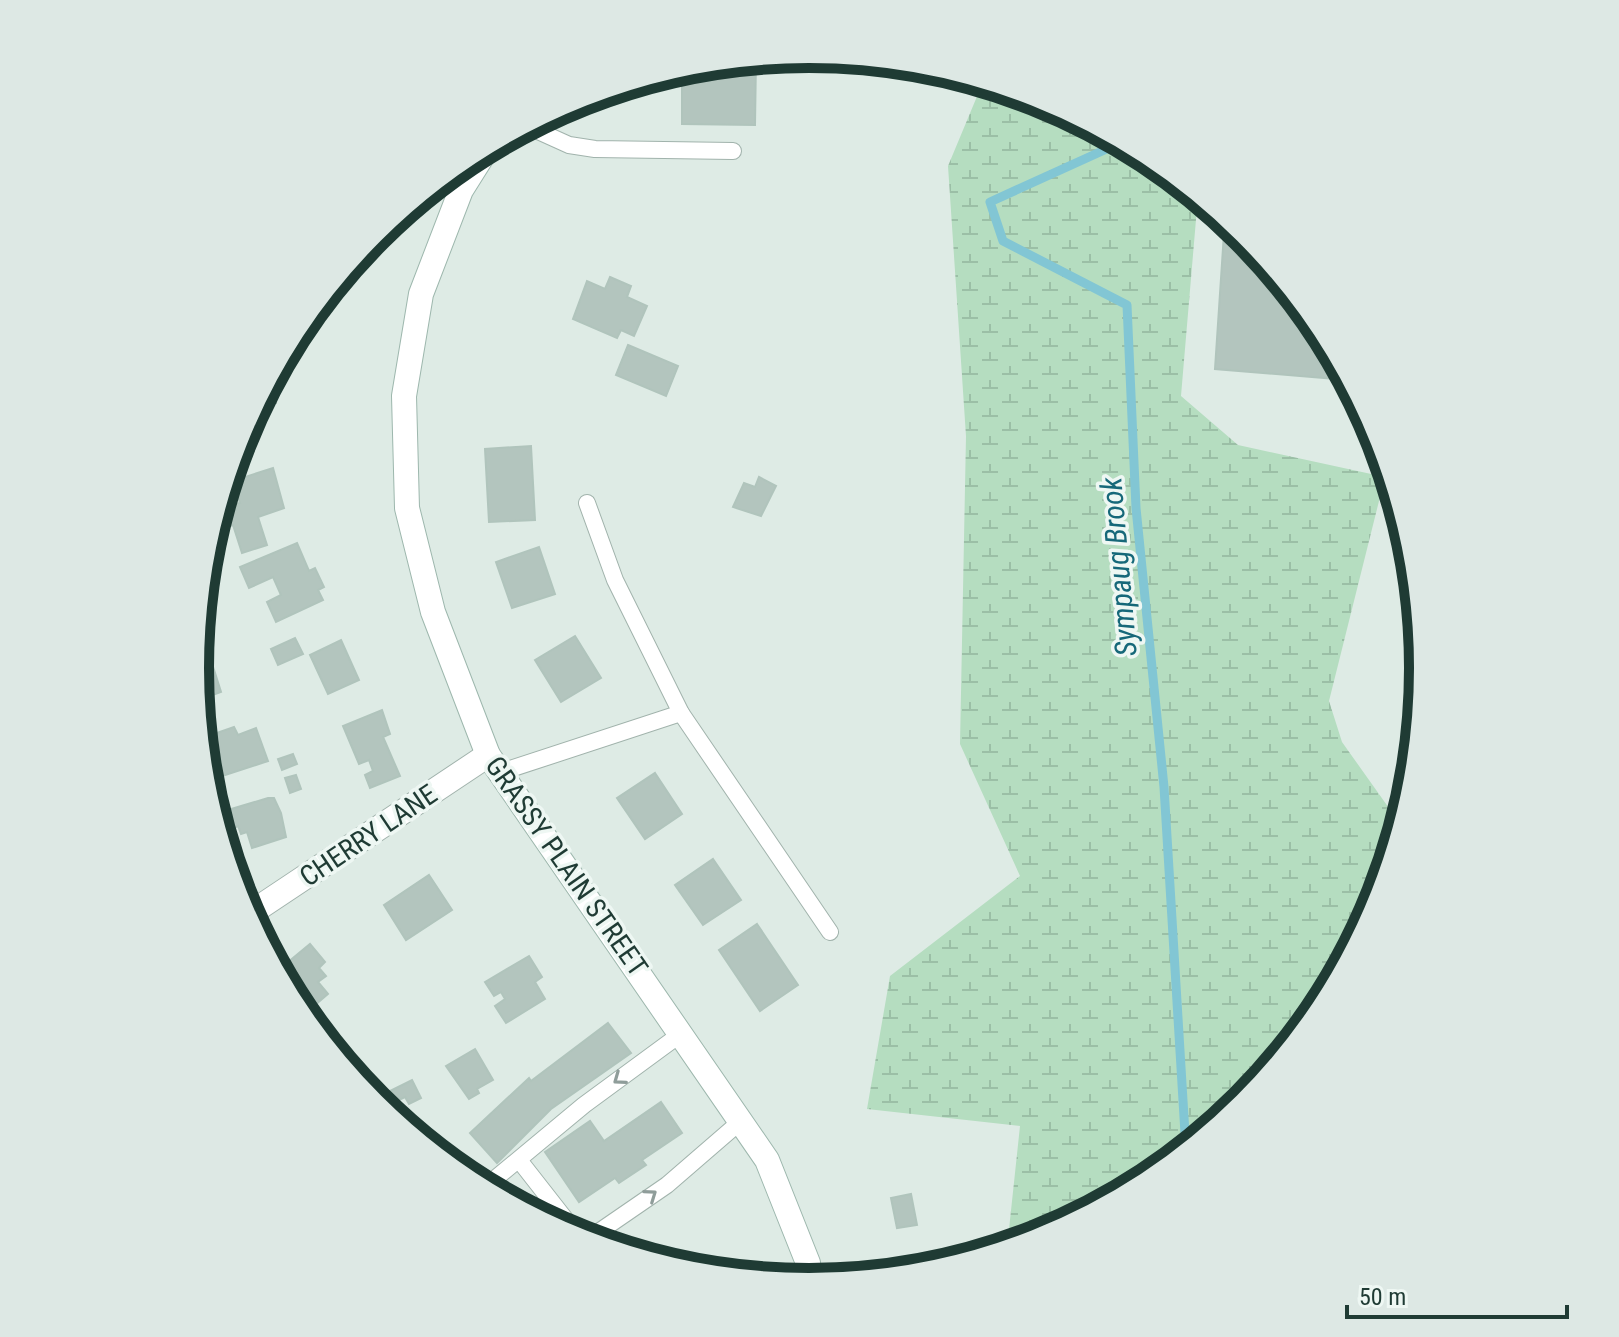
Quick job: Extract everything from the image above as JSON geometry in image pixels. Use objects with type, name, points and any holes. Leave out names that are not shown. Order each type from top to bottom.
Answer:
[{"type":"main road","name":"GRASSY PLAIN STREET","points":[[473,171],[461,190],[421,294],[404,396],[407,508],[433,612],[494,763],[767,1160],[809,1269]]},
{"type":"main road","name":"CHERRY LANE","points":[[259,908],[494,763]]},
{"type":"lane","points":[[540,132],[569,145],[595,149],[733,151]]},
{"type":"lane","points":[[587,503],[615,580],[681,713],[830,932]]},
{"type":"lane","points":[[494,763],[681,713]]},
{"type":"lane","points":[[494,1180],[584,1105],[682,1033]]},
{"type":"lane","points":[[600,1231],[667,1185],[741,1121]]},
{"type":"lane","points":[[519,1160],[562,1215]]},
{"type":"green space","points":[[979,92],[1075,130],[1110,148],[1175,192],[1197,210],[1181,396],[1238,445],[1378,476],[1382,488],[1329,701],[1342,742],[1392,813],[1378,862],[1348,934],[1330,969],[1286,1034],[1234,1093],[1205,1120],[1175,1145],[1110,1189],[1008,1235],[1020,1126],[867,1109],[890,976],[1020,876],[960,744],[966,436],[948,166]]},
{"type":"building","points":[[756,70],[755,125],[682,124],[682,82]]},
{"type":"building","points":[[1224,235],[1286,303],[1336,379],[1215,369]]},
{"type":"building","points":[[610,277],[631,286],[627,297],[647,306],[634,336],[621,330],[617,338],[573,319],[587,281],[605,289]]},
{"type":"building","points":[[628,345],[678,366],[666,396],[616,375]]},
{"type":"building","points":[[531,446],[535,520],[489,522],[485,449]]},
{"type":"building","points":[[273,468],[284,508],[258,517],[267,545],[242,553],[233,525],[226,525],[229,512],[236,510],[235,504],[240,503],[236,491],[240,479]]},
{"type":"building","points":[[759,477],[776,486],[761,516],[733,507],[744,483],[755,487]]},
{"type":"building","points":[[297,543],[309,571],[315,568],[324,587],[318,590],[323,600],[276,622],[267,602],[281,595],[273,577],[249,588],[240,567]]},
{"type":"building","points":[[539,547],[555,594],[512,608],[496,562]]},
{"type":"building","points":[[575,636],[601,678],[561,702],[535,660]]},
{"type":"building","points":[[295,638],[303,654],[278,665],[271,649]]},
{"type":"building","points":[[341,640],[359,680],[328,694],[310,655]]},
{"type":"building","points":[[209,655],[221,692],[210,696],[209,668]]},
{"type":"building","points":[[382,710],[390,734],[383,737],[400,776],[370,788],[365,775],[373,771],[369,760],[359,764],[343,726]]},
{"type":"building","points":[[234,727],[238,735],[256,728],[268,761],[219,777],[213,734]]},
{"type":"building","points":[[293,754],[297,764],[282,770],[278,759]]},
{"type":"building","points":[[655,773],[682,814],[645,839],[617,798]]},
{"type":"building","points":[[296,775],[301,789],[290,793],[285,778]]},
{"type":"building","points":[[274,798],[281,813],[286,837],[252,848],[247,832],[241,834],[238,826],[234,828],[228,810]]},
{"type":"building","points":[[713,859],[741,900],[703,925],[675,885]]},
{"type":"building","points":[[429,875],[452,910],[406,940],[384,905]]},
{"type":"building","points":[[757,924],[798,985],[760,1011],[719,950]]},
{"type":"building","points":[[310,944],[325,962],[319,968],[326,976],[318,982],[328,994],[315,1005],[286,964]]},
{"type":"building","points":[[529,956],[542,977],[535,982],[545,999],[506,1023],[495,1006],[505,999],[501,992],[494,996],[485,982]]},
{"type":"building","points":[[608,1023],[631,1053],[551,1109],[497,1163],[470,1133],[529,1078],[531,1081]]},
{"type":"building","points":[[475,1049],[493,1080],[477,1089],[479,1093],[469,1099],[446,1066]]},
{"type":"building","points":[[412,1080],[421,1098],[409,1104],[405,1097],[395,1102],[390,1091]]},
{"type":"building","points":[[661,1102],[682,1133],[642,1160],[646,1165],[619,1183],[615,1178],[579,1202],[545,1152],[590,1121],[604,1141]]},
{"type":"building","points":[[911,1194],[917,1225],[897,1228],[891,1198]]},
{"type":"waterway","name":"Sympaug Brook","points":[[1109,148],[990,202],[1003,241],[1127,305],[1136,508],[1164,787],[1185,1137]]}]
